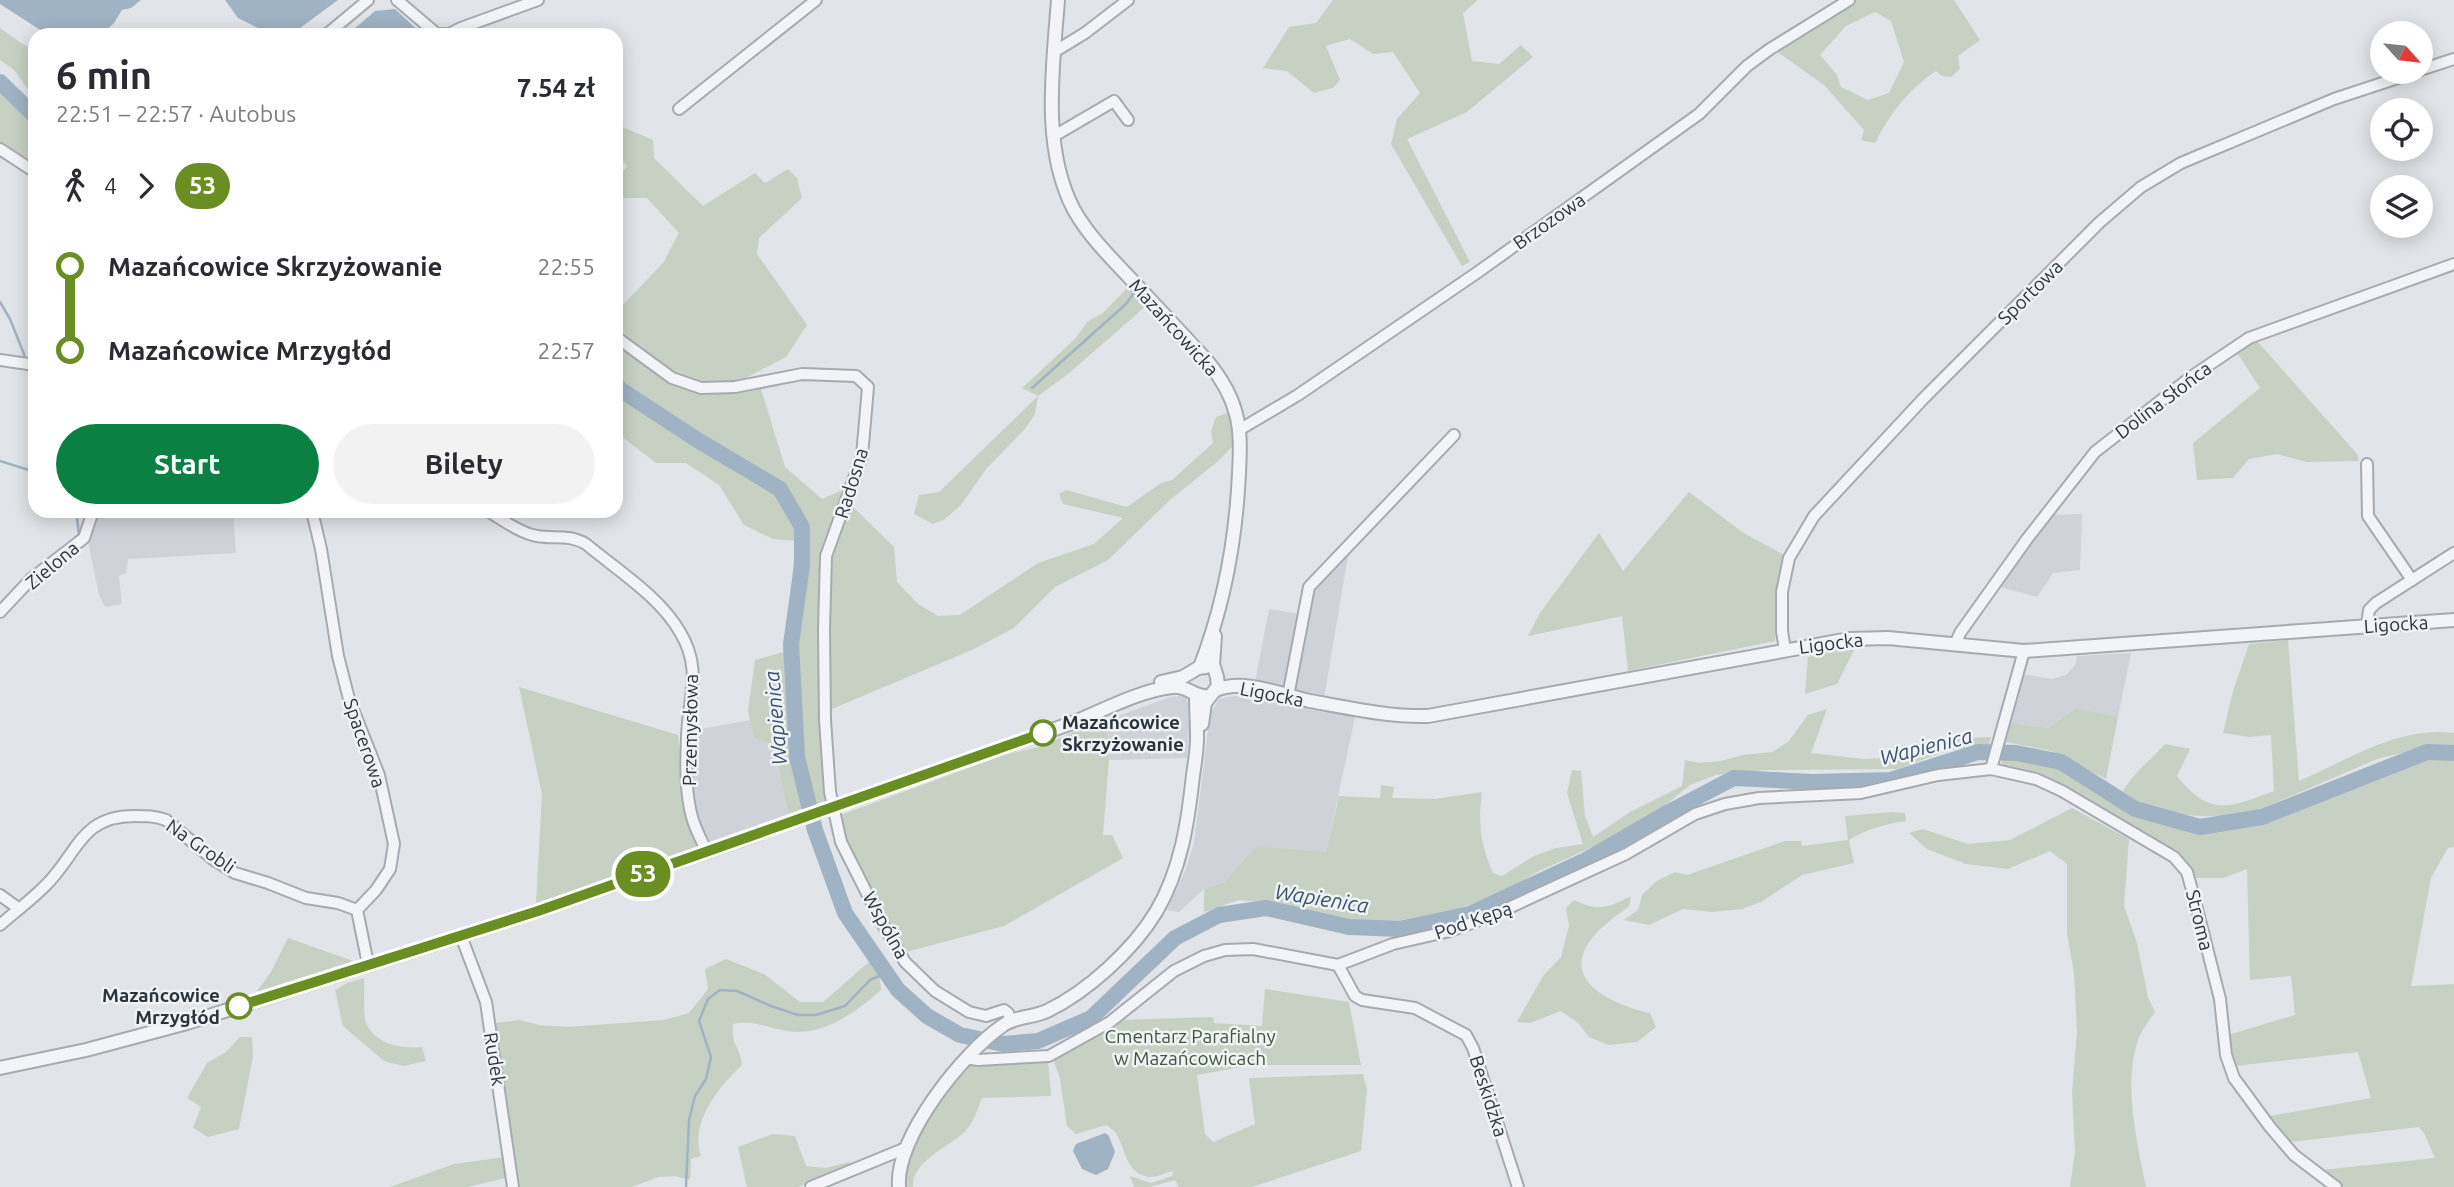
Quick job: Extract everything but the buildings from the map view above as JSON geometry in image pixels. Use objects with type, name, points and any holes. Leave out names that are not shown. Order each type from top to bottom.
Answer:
[{"type":"street","points":[[334,28],[368,0]]},
{"type":"street","points":[[397,0],[430,28]]},
{"type":"street","points":[[461,28],[538,0]]},
{"type":"street","points":[[679,109],[816,0]]},
{"type":"street","name":"Mazańcowicka","points":[[1058,0],[1052,84],[1054,136],[1058,165],[1073,209],[1108,255],[1221,378],[1231,396],[1239,430],[1234,533],[1215,625],[1188,682],[1207,687]]},
{"type":"street","points":[[1054,52],[1085,33],[1128,0]]},
{"type":"street","name":"Brzozowa","points":[[1239,430],[1298,395],[1489,264],[1699,114],[1747,66],[1770,49],[1849,0]]},
{"type":"street","name":"Sportowa","points":[[2433,66],[2454,59]]},
{"type":"street","name":"Sportowa","points":[[1785,650],[1782,592],[1789,558],[1814,516],[1923,399],[2101,222],[2141,187],[2181,163],[2334,99],[2379,84]]},
{"type":"street","points":[[1054,136],[1114,101],[1128,120]]},
{"type":"street","points":[[0,149],[28,167]]},
{"type":"street","name":"Dolina Słońca","points":[[1955,645],[1960,633],[2020,550],[2095,452],[2191,377],[2249,338],[2454,264]]},
{"type":"street","name":"Radosna","points":[[623,342],[672,378],[701,388],[735,387],[802,374],[856,376],[868,387],[862,456],[826,556],[825,720],[829,808]]},
{"type":"street","points":[[0,360],[28,364]]},
{"type":"street","points":[[1288,696],[1309,587],[1454,435]]},
{"type":"street","points":[[2367,464],[2368,516],[2412,580]]},
{"type":"street","name":"Zielona","points":[[0,612],[31,579],[84,538],[91,518]]},
{"type":"street","name":"Spacerowa","points":[[314,518],[341,667],[349,699],[379,775],[394,844],[390,869],[376,890],[357,910]]},
{"type":"street","name":"Przemysłowa","points":[[500,518],[524,532],[539,536],[565,536],[586,544],[655,601],[680,632],[692,662],[693,677],[687,743],[691,817],[707,852]]},
{"type":"street","points":[[2367,626],[2369,610],[2376,603],[2454,553]]},
{"type":"street","name":"Ligocka","points":[[1145,694],[1174,686],[1251,687],[1388,715],[1428,716],[1785,650],[1869,638],[2024,651],[2454,620]]},
{"type":"street","points":[[899,1187],[906,1148],[930,1104],[970,1054],[1011,1020],[1042,1013],[1061,1004],[1102,972],[1137,939],[1168,888],[1187,820],[1198,740],[1213,664],[1215,625]]},
{"type":"street","points":[[1991,769],[2024,651]]},
{"type":"street","points":[[0,1068],[158,1032],[461,936],[1072,723],[1145,694],[1164,681],[1207,667],[1207,687]]},
{"type":"street","name":"Pod Kępą","points":[[1338,965],[1393,944],[1492,916],[1626,854],[1695,814],[1725,804],[1759,798],[1861,793],[1938,775],[1991,769]]},
{"type":"street","name":"Stroma","points":[[1991,769],[2036,779],[2062,791],[2174,857],[2187,872],[2220,999],[2226,1055],[2234,1078],[2294,1155],[2336,1187]]},
{"type":"street","name":"Wspólna","points":[[829,808],[841,842],[905,962],[935,990],[969,1012],[986,1016],[1004,1010],[1011,1020]]},
{"type":"street","name":"Na Grobli","points":[[0,925],[47,884],[98,822],[115,816],[157,817],[166,820],[214,860],[235,873],[306,898],[338,902],[357,910]]},
{"type":"street","points":[[0,895],[18,908]]},
{"type":"street","points":[[357,910],[368,964]]},
{"type":"street","name":"Rudek","points":[[461,936],[486,1002],[513,1187]]},
{"type":"street","points":[[970,1054],[978,1060],[1049,1056],[1110,1022],[1174,971],[1204,956],[1225,950],[1254,949],[1338,965]]},
{"type":"street","name":"Beskidzka","points":[[1338,965],[1355,996],[1362,1000],[1415,1008],[1466,1035],[1473,1048],[1518,1187]]},
{"type":"street","points":[[810,1187],[906,1148]]},
{"type":"shaded area","points":[[2082,514],[2080,570],[2053,573],[2037,597],[1997,586],[2050,515]]},
{"type":"shaded area","points":[[94,518],[234,518],[236,553],[128,559],[126,573],[119,576],[122,604],[105,607],[99,595],[87,538]]},
{"type":"shaded area","points":[[1349,550],[1324,698],[1293,692],[1311,590]]},
{"type":"shaded area","points":[[1269,609],[1300,614],[1287,692],[1255,682]]},
{"type":"shaded area","points":[[2131,653],[2118,717],[2076,708],[2048,728],[2011,723],[2022,674],[2052,679],[2066,675],[2075,665],[2077,656]]},
{"type":"shaded area","points":[[1181,696],[1187,699],[1190,711],[1187,758],[1109,760],[1107,720],[1170,697]]},
{"type":"shaded area","points":[[1234,696],[1254,697],[1355,717],[1326,853],[1256,846],[1224,882],[1204,889],[1179,912],[1167,910],[1185,871],[1194,843],[1210,714],[1219,699]]},
{"type":"shaded area","points":[[750,720],[754,738],[774,746],[788,814],[708,845],[694,816],[689,774],[690,731]]},
{"type":"green space","points":[[1333,0],[1478,0],[1463,13],[1472,61],[1499,64],[1521,45],[1533,57],[1467,112],[1407,139],[1470,262],[1462,266],[1391,144],[1397,119],[1420,93],[1393,52],[1373,54],[1350,39],[1326,46],[1340,80],[1333,88],[1314,93],[1287,71],[1263,68],[1289,27],[1316,23]]},
{"type":"green space","points":[[1857,0],[1954,0],[1980,40],[1958,56],[1960,69],[1951,77],[1942,76],[1936,71],[1909,94],[1887,122],[1875,143],[1861,140],[1864,130],[1824,85],[1775,50]],"holes":[[[1875,12],[1891,21],[1904,62],[1889,93],[1868,100],[1841,87],[1837,75],[1820,55],[1846,26]]]},
{"type":"green space","points":[[0,28],[28,46],[28,89],[14,70],[0,60]]},
{"type":"green space","points":[[0,92],[28,118],[28,164],[0,145]]},
{"type":"green space","points":[[623,127],[653,140],[654,158],[703,206],[755,173],[765,183],[788,169],[797,178],[802,198],[759,238],[757,254],[807,325],[786,357],[734,384],[701,385],[673,375],[623,338],[623,305],[663,263],[679,233],[647,198],[623,198],[623,171],[627,167],[623,161]]},
{"type":"green space","points":[[1128,287],[1146,306],[1068,374],[1038,396],[1022,388],[1076,338],[1087,322],[1103,313]]},
{"type":"green space","points":[[2257,341],[2357,454],[2359,461],[2307,462],[2277,454],[2249,459],[2233,478],[2197,480],[2193,443],[2260,388],[2236,351]]},
{"type":"green space","points":[[623,345],[700,390],[760,386],[785,467],[822,499],[847,488],[824,554],[820,721],[825,801],[788,814],[774,746],[754,738],[748,711],[755,660],[784,652],[796,541],[773,539],[744,525],[719,485],[686,463],[656,463],[623,437]]},
{"type":"green space","points":[[1038,396],[1035,414],[1025,429],[986,469],[961,505],[945,519],[933,524],[914,514],[919,495],[939,492]]},
{"type":"green space","points":[[1230,412],[1232,447],[1171,499],[1108,560],[1055,587],[1014,628],[972,650],[827,711],[828,556],[850,504],[894,547],[897,582],[918,604],[938,616],[960,615],[1038,563],[1094,544],[1123,518],[1063,504],[1059,494],[1066,490],[1127,507],[1161,483],[1172,480],[1213,443],[1211,431],[1216,417]]},
{"type":"green space","points":[[1689,492],[1742,532],[1784,555],[1775,641],[1628,671],[1622,616],[1528,636],[1540,613],[1599,533],[1623,571]]},
{"type":"green space","points":[[2288,640],[2299,781],[2374,746],[2413,735],[2454,733],[2454,747],[2435,745],[2377,759],[2254,812],[2238,815],[2173,813],[2126,798],[2123,791],[2127,784],[2165,744],[2190,749],[2177,776],[2200,798],[2211,803],[2233,804],[2274,791],[2271,735],[2249,737],[2223,733],[2233,691],[2249,644]]},
{"type":"green space","points":[[1840,650],[1854,650],[1837,684],[1805,694],[1808,657]]},
{"type":"green space","points":[[519,687],[678,735],[687,820],[699,848],[536,903],[542,794]]},
{"type":"green space","points":[[2076,708],[2118,717],[2106,779],[2051,751],[2006,742],[2011,723],[2048,728]]},
{"type":"green space","points":[[1827,709],[1811,753],[1864,759],[1902,757],[1949,739],[1991,737],[1989,746],[1949,750],[1898,769],[1764,770],[1716,775],[1690,785],[1663,807],[1599,844],[1537,872],[1504,892],[1414,921],[1366,923],[1321,916],[1273,903],[1239,900],[1204,912],[1204,889],[1224,882],[1256,846],[1326,852],[1339,796],[1380,798],[1381,785],[1394,787],[1392,798],[1435,799],[1482,792],[1480,824],[1485,852],[1493,873],[1502,876],[1534,856],[1556,848],[1583,844],[1567,793],[1572,770],[1581,771],[1585,816],[1593,837],[1630,812],[1682,786],[1685,760],[1699,763],[1721,761],[1772,752],[1788,742],[1808,715]]},
{"type":"green space","points":[[1107,720],[1109,760],[1103,835],[1112,835],[1123,858],[1004,926],[906,952],[867,887],[838,816],[1004,755],[1043,746]]},
{"type":"green space","points":[[2003,757],[2062,765],[2135,813],[2203,832],[2262,822],[2430,757],[2454,758],[2454,847],[2448,848],[2431,878],[2411,986],[2454,984],[2454,1187],[2344,1187],[2321,1170],[2435,1158],[2419,1127],[2290,1142],[2270,1116],[2371,1098],[2358,1052],[2235,1066],[2228,1035],[2295,1015],[2291,976],[2250,980],[2247,869],[2223,878],[2194,878],[2178,855],[2071,789],[2041,774],[2001,764]]},
{"type":"green space","points":[[2072,808],[2129,839],[2124,906],[2137,943],[2148,997],[2155,1012],[2138,1040],[2132,1075],[2133,1114],[2146,1187],[2070,1187],[2075,1151],[2072,1092],[2077,1032],[2074,973],[2067,934],[2067,864],[2050,851],[2008,869],[1966,864],[1927,849],[1909,833],[1923,829],[1968,844],[2010,840]]},
{"type":"green space","points":[[1905,813],[1906,821],[1876,828],[1849,840],[1854,863],[1802,875],[1761,902],[1742,909],[1712,912],[1683,909],[1649,925],[1624,920],[1638,910],[1642,895],[1657,881],[1675,872],[1687,875],[1785,841],[1801,841],[1802,846],[1848,840],[1845,816]]},
{"type":"green space","points":[[1631,896],[1629,906],[1603,927],[1586,946],[1581,966],[1592,987],[1627,1007],[1650,1013],[1656,1027],[1637,1042],[1608,1045],[1589,1037],[1578,1023],[1561,1011],[1530,1023],[1517,1022],[1543,976],[1561,957],[1569,926],[1566,908],[1574,900],[1603,907]]},
{"type":"green space","points":[[288,938],[353,961],[262,993],[257,991],[271,972]]},
{"type":"green space","points":[[726,959],[764,974],[800,1002],[823,1002],[870,961],[879,970],[881,990],[848,1016],[810,1031],[796,1032],[751,1023],[733,1024],[734,1042],[742,1065],[708,1106],[699,1131],[701,1156],[691,1159],[690,1180],[675,1176],[658,1177],[632,1187],[517,1187],[495,1023],[520,1020],[539,1025],[567,1027],[664,1020],[689,1013],[708,989],[705,969]]},
{"type":"green space","points":[[364,978],[364,1014],[373,1034],[396,1046],[422,1047],[426,1061],[403,1066],[384,1061],[343,1026],[335,990]]},
{"type":"green space","name":"Cmentarz Parafialny w Mazańcowicach","points":[[1265,989],[1349,1002],[1361,1065],[1253,1065],[1197,1075],[1205,1134],[1213,1142],[1255,1124],[1249,1078],[1363,1074],[1367,1089],[1361,1151],[1252,1187],[1179,1187],[1175,1180],[1149,1187],[1134,1187],[1130,1176],[1151,1183],[1172,1176],[1173,1171],[1152,1177],[1138,1173],[1129,1163],[1115,1132],[1106,1125],[1076,1134],[1067,1126],[1060,1079],[1053,1059],[1111,1026],[1117,1027],[1117,1020],[1213,1017],[1214,1023],[1262,1026]]},
{"type":"green space","points":[[240,1037],[252,1037],[253,1056],[239,1129],[208,1137],[193,1128],[201,1107],[187,1098],[207,1063],[226,1052]]},
{"type":"green space","points":[[1048,1060],[1051,1096],[982,1098],[968,1128],[926,1161],[914,1177],[913,1187],[903,1187],[909,1155],[924,1122],[966,1065]]},
{"type":"green space","points":[[773,1134],[795,1136],[806,1166],[826,1168],[849,1162],[850,1165],[798,1187],[747,1187],[738,1147]]},
{"type":"green space","points":[[505,1157],[506,1178],[467,1187],[390,1187],[454,1164]]},
{"type":"water","points":[[0,0],[141,0],[131,8],[122,10],[109,28],[37,28],[0,4]]},
{"type":"water","points":[[225,0],[338,0],[300,28],[258,28],[238,18]]},
{"type":"water","points":[[395,9],[415,28],[355,28],[375,11]]},
{"type":"water","points":[[1105,1133],[1109,1136],[1115,1152],[1108,1169],[1096,1175],[1082,1169],[1073,1151],[1076,1144]]},
{"type":"waterway","name":"Wapienica","points":[[0,82],[28,109]]},
{"type":"waterway","points":[[1032,388],[1126,304],[1134,293]]},
{"type":"waterway","points":[[0,302],[26,359]]},
{"type":"waterway","name":"Wapienica","points":[[623,391],[780,489],[802,527],[802,566],[791,644],[797,757],[815,830],[845,913],[898,990],[927,1016],[960,1035],[1003,1044],[1038,1041],[1091,1018],[1175,938],[1219,915],[1266,908],[1349,927],[1400,929],[1470,914],[1586,860],[1734,778],[1812,782],[1890,780],[1978,752],[2016,753],[2061,762],[2135,809],[2200,827],[2262,817],[2427,752],[2454,753]]},
{"type":"waterway","points":[[0,461],[28,470]]},
{"type":"waterway","points":[[77,518],[79,536]]},
{"type":"waterway","points":[[686,1187],[689,1120],[695,1096],[706,1079],[711,1057],[699,1021],[708,999],[720,990],[737,991],[798,1015],[816,1015],[845,1006],[870,980],[886,973]]},
{"type":"bus line","name":"53","points":[[239,1006],[538,911],[1043,733]]},
{"type":"place","name":"Mazańcowice Skrzyżowanie","points":[[1043,733]]},
{"type":"place","name":"Mazańcowice Mrzygłód","points":[[239,1006]]}]
